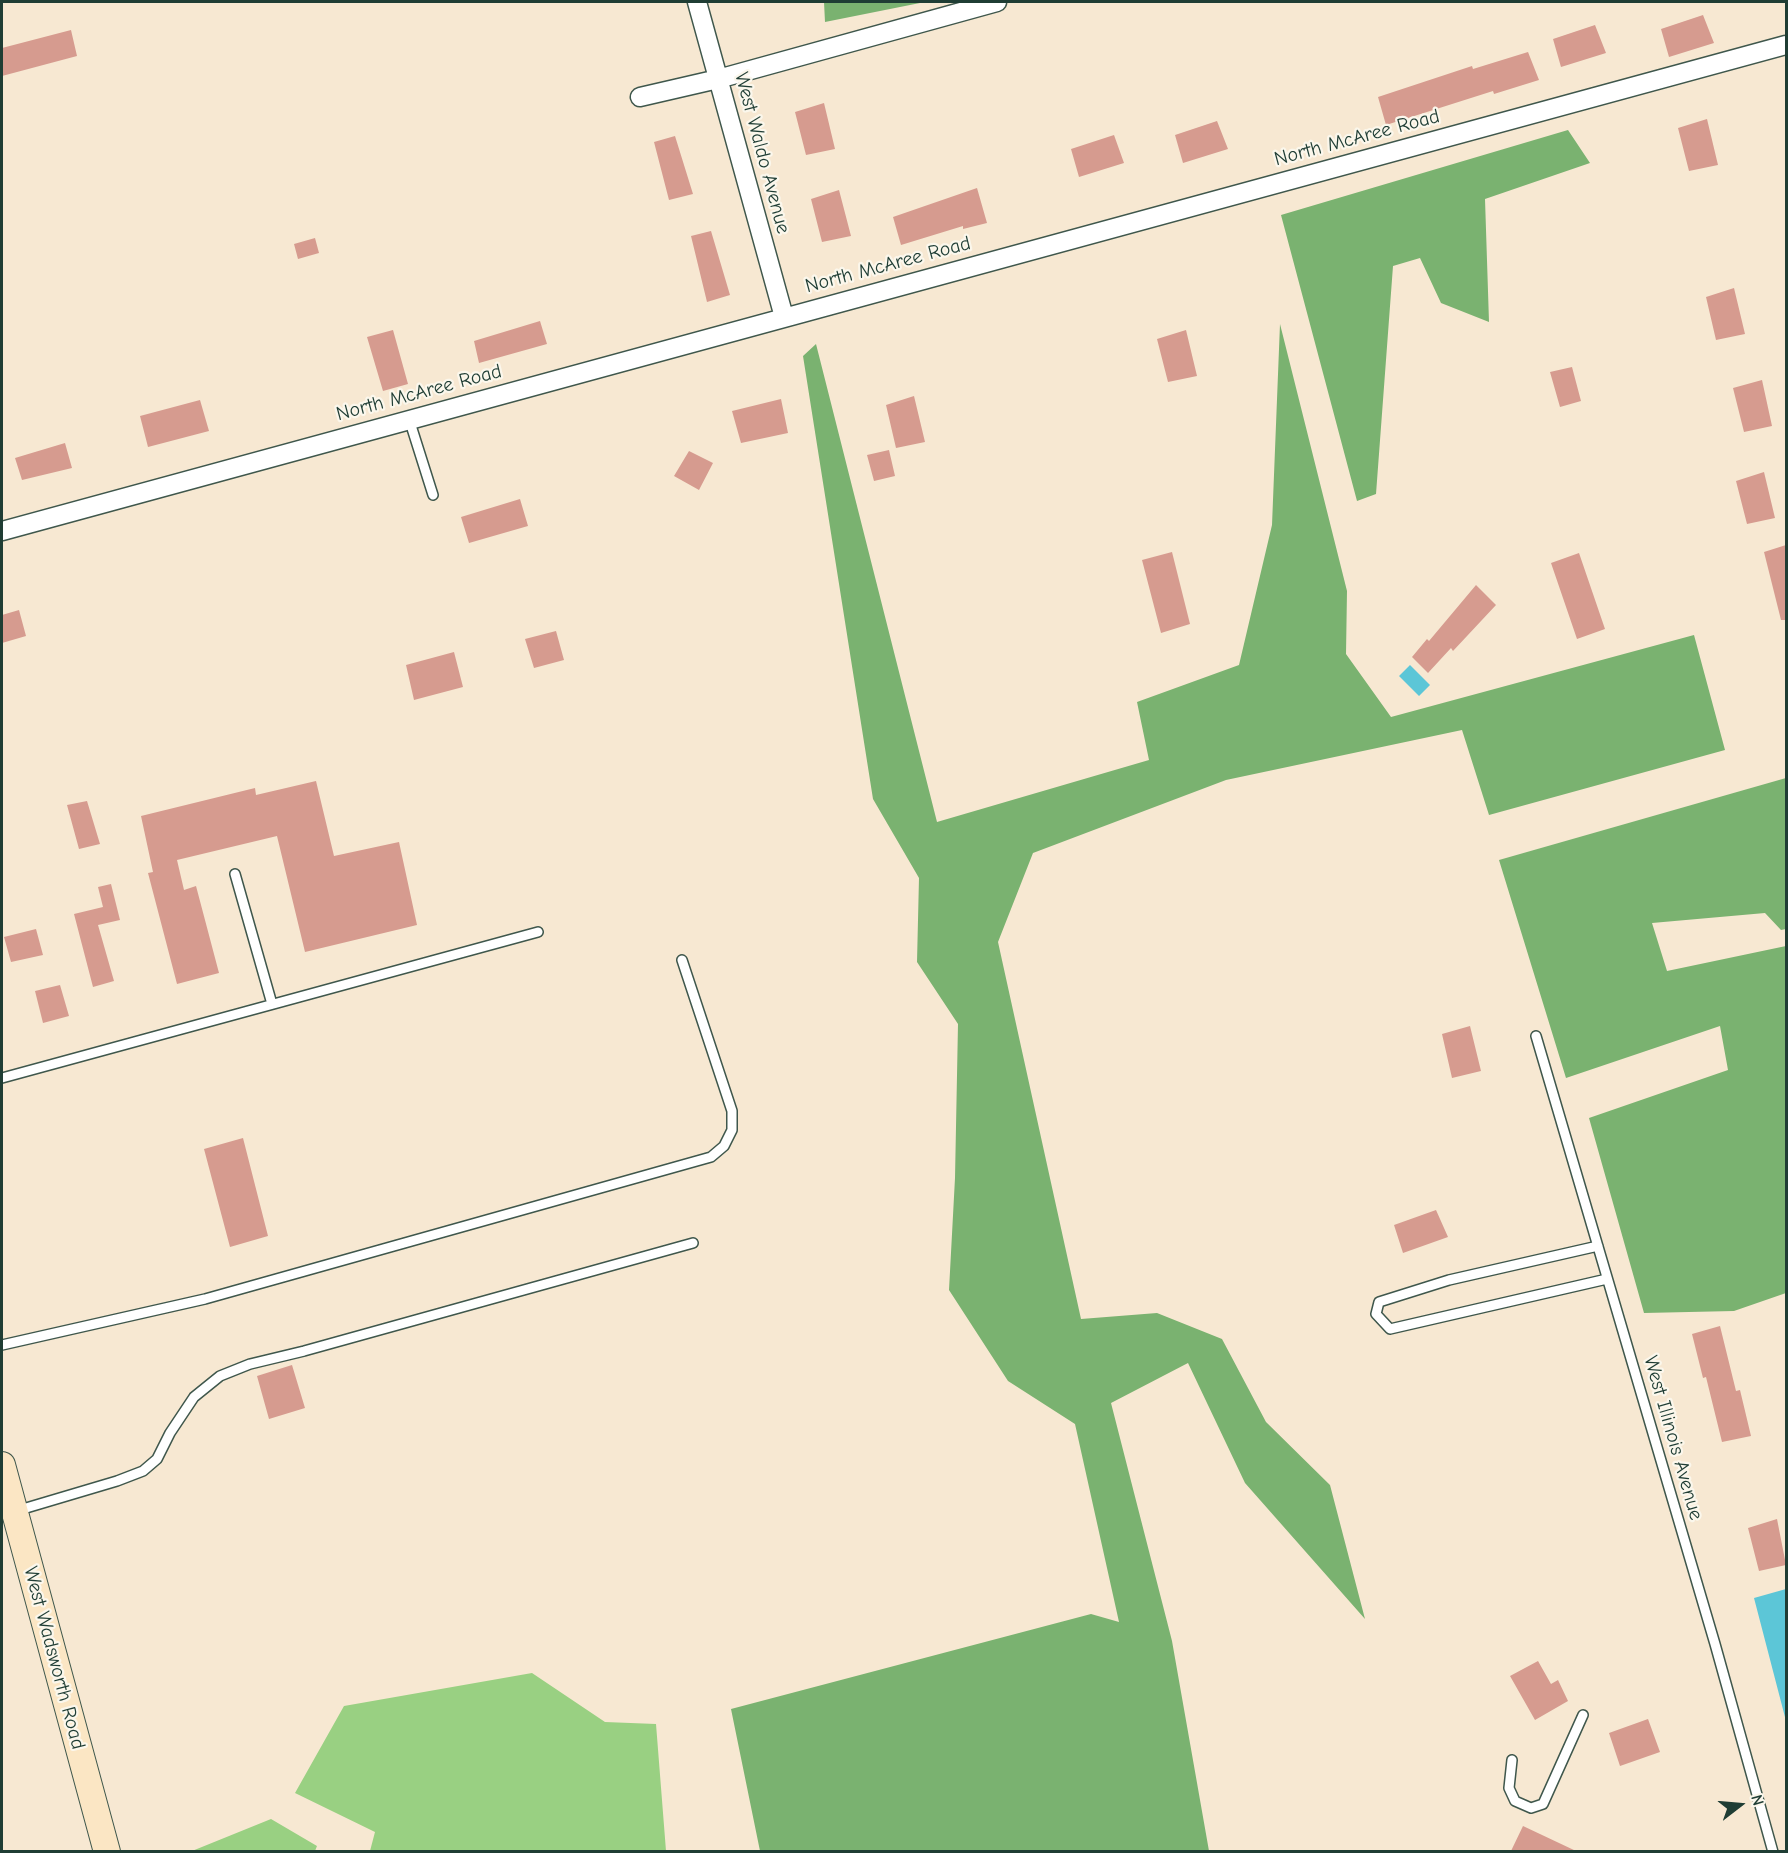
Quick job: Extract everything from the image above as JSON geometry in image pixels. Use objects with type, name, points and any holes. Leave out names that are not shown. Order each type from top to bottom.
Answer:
[{"type":"main road","name":"West Wadsworth Road","points":[[2,1465],[107,1851]]},
{"type":"street","name":"West Waldo Avenue","points":[[697,2],[784,317]]},
{"type":"street","points":[[640,97],[718,79],[997,2]]},
{"type":"street","name":"North McAree Road","points":[[2,531],[1786,45]]},
{"type":"lane","points":[[409,419],[433,495]]},
{"type":"lane","points":[[235,874],[272,1004]]},
{"type":"lane","points":[[2,1078],[538,932]]},
{"type":"lane","points":[[2,1345],[205,1299],[711,1157],[724,1146],[732,1130],[732,1111],[682,960]]},
{"type":"lane","name":"West Illinois Avenue","points":[[1536,1036],[1715,1644],[1773,1851]]},
{"type":"lane","points":[[14,1512],[143,1471],[157,1459],[194,1397],[220,1376],[250,1364],[693,1243]]},
{"type":"lane","points":[[1598,1246],[1449,1280],[1379,1302],[1376,1314],[1390,1329],[1608,1279]]},
{"type":"lane","points":[[1512,1760],[1509,1788],[1515,1801],[1531,1808],[1543,1804],[1583,1715]]},
{"type":"green space","points":[[824,2],[925,2],[825,22]]},
{"type":"green space","points":[[1568,130],[1590,163],[1485,199],[1489,322],[1441,303],[1420,258],[1393,266],[1376,494],[1357,501],[1281,215]]},
{"type":"green space","points":[[1280,324],[1347,591],[1346,654],[1391,717],[1694,635],[1725,750],[1489,815],[1462,730],[1226,780],[1033,853],[998,942],[1081,1319],[1157,1313],[1222,1339],[1266,1422],[1330,1485],[1365,1619],[1245,1483],[1188,1363],[1111,1403],[1172,1641],[1209,1851],[760,1851],[731,1709],[1091,1614],[1119,1622],[1075,1424],[1008,1381],[949,1290],[955,1178],[958,1024],[917,962],[919,878],[873,799],[803,356],[816,344],[937,822],[1149,760],[1137,702],[1239,665],[1272,525]]},
{"type":"green space","points":[[1786,778],[1786,929],[1781,930],[1765,913],[1652,923],[1667,971],[1786,946],[1786,1293],[1734,1311],[1644,1313],[1589,1118],[1728,1070],[1720,1026],[1566,1078],[1499,860]]},
{"type":"green space","points":[[532,1673],[605,1722],[656,1724],[666,1851],[370,1851],[375,1832],[295,1793],[344,1706]]},
{"type":"green space","points":[[271,1819],[317,1846],[315,1851],[192,1851]]},
{"type":"water","points":[[1410,665],[1430,685],[1419,696],[1399,676]]},
{"type":"water","points":[[1786,1589],[1786,1721],[1754,1598]]},
{"type":"building","points":[[1703,15],[1714,43],[1669,57],[1661,29]]},
{"type":"building","points":[[1595,25],[1606,53],[1561,67],[1553,39]]},
{"type":"building","points":[[71,30],[77,56],[2,76],[2,48]]},
{"type":"building","points":[[1528,52],[1539,80],[1494,94],[1493,91],[1386,125],[1378,97],[1472,66],[1473,69]]},
{"type":"building","points":[[824,103],[835,149],[806,155],[795,112]]},
{"type":"building","points":[[1707,119],[1718,165],[1689,171],[1678,128]]},
{"type":"building","points":[[1217,121],[1228,149],[1183,163],[1175,135]]},
{"type":"building","points":[[1114,135],[1124,163],[1079,177],[1071,149]]},
{"type":"building","points":[[675,136],[693,194],[669,200],[654,142]]},
{"type":"building","points":[[977,188],[987,223],[963,229],[963,226],[901,245],[893,217]]},
{"type":"building","points":[[839,190],[851,236],[822,242],[811,199]]},
{"type":"building","points":[[711,231],[730,295],[707,302],[691,236]]},
{"type":"building","points":[[315,238],[319,253],[298,259],[294,244]]},
{"type":"building","points":[[1734,288],[1745,334],[1716,340],[1706,297]]},
{"type":"building","points":[[540,321],[547,344],[479,363],[474,341]]},
{"type":"building","points":[[393,330],[408,384],[383,391],[367,337]]},
{"type":"building","points":[[1186,330],[1197,376],[1168,382],[1157,339]]},
{"type":"building","points":[[1572,367],[1581,401],[1560,407],[1550,372]]},
{"type":"building","points":[[1762,380],[1772,426],[1744,432],[1733,388]]},
{"type":"building","points":[[914,396],[925,442],[896,448],[886,405]]},
{"type":"building","points":[[781,399],[788,433],[741,443],[732,411]]},
{"type":"building","points":[[200,400],[209,431],[148,447],[140,416]]},
{"type":"building","points":[[65,443],[72,468],[22,480],[15,458]]},
{"type":"building","points":[[889,450],[895,476],[874,481],[867,455]]},
{"type":"building","points":[[689,451],[713,463],[699,490],[674,476]]},
{"type":"building","points":[[1764,472],[1775,518],[1747,524],[1736,481]]},
{"type":"building","points":[[520,499],[528,526],[469,543],[461,517]]},
{"type":"building","points":[[1786,545],[1786,620],[1781,620],[1764,552]]},
{"type":"building","points":[[1172,552],[1190,624],[1161,633],[1142,560]]},
{"type":"building","points":[[1579,553],[1605,629],[1577,639],[1551,563]]},
{"type":"building","points":[[1476,585],[1496,605],[1453,651],[1451,648],[1428,673],[1412,657],[1427,639],[1429,641]]},
{"type":"building","points":[[19,610],[26,636],[2,643],[2,615]]},
{"type":"building","points":[[556,631],[564,660],[534,668],[525,639]]},
{"type":"building","points":[[454,652],[463,687],[414,700],[406,665]]},
{"type":"building","points":[[316,781],[334,856],[399,842],[417,925],[305,952],[277,836],[177,860],[184,890],[196,886],[219,973],[177,984],[148,873],[153,872],[141,816],[255,788],[256,795]]},
{"type":"building","points":[[87,801],[100,844],[79,849],[67,805]]},
{"type":"building","points":[[111,884],[120,920],[98,925],[114,981],[93,987],[74,914],[103,907],[98,887]]},
{"type":"building","points":[[36,929],[43,955],[11,962],[4,937]]},
{"type":"building","points":[[60,985],[69,1016],[43,1023],[35,991]]},
{"type":"building","points":[[1470,1026],[1481,1071],[1452,1078],[1442,1034]]},
{"type":"building","points":[[243,1138],[268,1236],[230,1247],[204,1149]]},
{"type":"building","points":[[1436,1210],[1448,1237],[1403,1253],[1394,1225]]},
{"type":"building","points":[[1720,1326],[1736,1391],[1740,1390],[1751,1436],[1722,1442],[1706,1377],[1703,1378],[1692,1334]]},
{"type":"building","points":[[292,1365],[305,1408],[269,1419],[257,1376]]},
{"type":"building","points":[[1777,1519],[1786,1565],[1759,1571],[1748,1528]]},
{"type":"building","points":[[1538,1661],[1551,1684],[1558,1680],[1568,1701],[1535,1720],[1510,1676]]},
{"type":"building","points":[[1648,1719],[1660,1752],[1620,1766],[1609,1733]]},
{"type":"building","points":[[1523,1826],[1576,1851],[1511,1851]]}]
